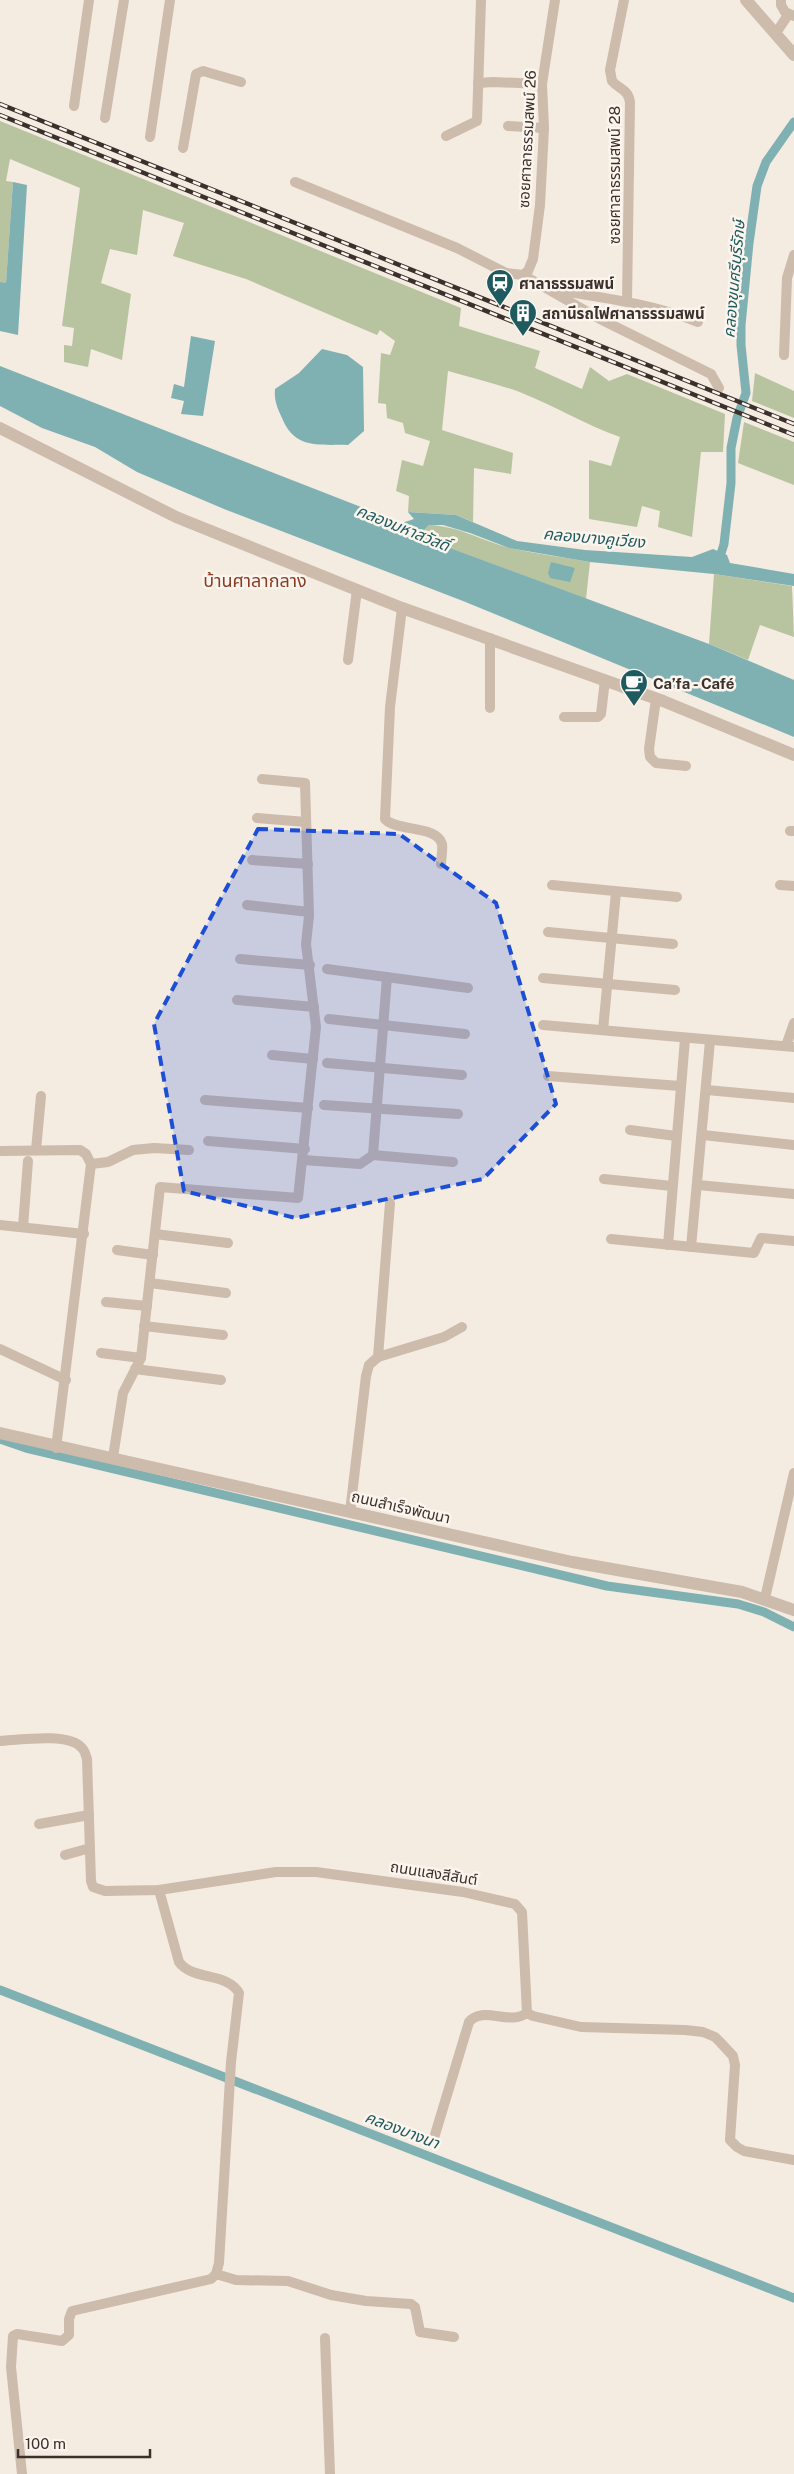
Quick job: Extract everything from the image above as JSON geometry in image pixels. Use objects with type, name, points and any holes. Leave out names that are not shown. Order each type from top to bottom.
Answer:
[{"type":"street","points":[[74,106],[89,0]]},
{"type":"street","points":[[105,118],[124,0]]},
{"type":"street","points":[[150,137],[170,0]]},
{"type":"street","points":[[446,136],[477,121],[481,0]]},
{"type":"street","name":"ซอยศาลาธรรมสพน์ 26","points":[[523,276],[528,272],[533,259],[540,205],[544,128],[542,84],[555,0]]},
{"type":"street","name":"ซอยศาลาธรรมสพน์ 28","points":[[624,0],[610,70],[612,81],[629,94],[630,102],[627,301]]},
{"type":"street","points":[[746,0],[794,55]]},
{"type":"street","points":[[776,33],[791,16],[782,9],[781,0]]},
{"type":"street","points":[[183,148],[196,74],[203,71],[241,82]]},
{"type":"street","points":[[478,83],[542,84]]},
{"type":"street","points":[[508,126],[544,128]]},
{"type":"street","points":[[295,182],[457,248],[506,273],[523,276],[551,289],[600,319],[711,374],[719,388]]},
{"type":"street","points":[[784,355],[788,278],[794,255]]},
{"type":"street","points":[[551,289],[627,301],[666,310],[698,322]]},
{"type":"street","points":[[0,428],[176,517],[402,608],[656,699],[794,755]]},
{"type":"street","points":[[348,660],[357,590]]},
{"type":"street","points":[[402,608],[390,707],[385,819],[395,826],[423,831],[439,839],[442,844],[441,864]]},
{"type":"street","points":[[490,638],[490,708]]},
{"type":"street","points":[[564,717],[592,717],[601,714],[605,680]]},
{"type":"street","points":[[656,699],[649,749],[650,757],[656,763],[686,766]]},
{"type":"street","points":[[113,1457],[123,1393],[141,1358],[160,1187],[298,1198],[305,1148],[316,1028],[306,944],[309,912],[305,783],[262,779]]},
{"type":"street","points":[[258,818],[306,822]]},
{"type":"street","points":[[252,860],[308,864]]},
{"type":"street","points":[[780,884],[794,886]]},
{"type":"street","points":[[552,885],[677,897]]},
{"type":"street","points":[[603,1030],[616,892]]},
{"type":"street","points":[[247,906],[309,912]]},
{"type":"street","points":[[548,932],[674,944]]},
{"type":"street","points":[[240,959],[310,965]]},
{"type":"street","points":[[327,970],[468,988]]},
{"type":"street","points":[[373,1155],[387,977]]},
{"type":"street","points":[[543,978],[675,990]]},
{"type":"street","points":[[237,1000],[314,1007]]},
{"type":"street","points":[[329,1019],[465,1034]]},
{"type":"street","points":[[543,1025],[710,1042],[790,1047],[794,1023]]},
{"type":"street","points":[[668,1245],[685,1039]]},
{"type":"street","points":[[691,1247],[710,1042]]},
{"type":"street","points":[[272,1055],[313,1059]]},
{"type":"street","points":[[327,1063],[462,1075]]},
{"type":"street","points":[[548,1076],[680,1086]]},
{"type":"street","points":[[707,1090],[794,1098]]},
{"type":"street","points":[[36,1150],[41,1096]]},
{"type":"street","points":[[205,1100],[308,1108]]},
{"type":"street","points":[[324,1105],[458,1114]]},
{"type":"street","points":[[630,1130],[676,1136]]},
{"type":"street","points":[[702,1135],[794,1145]]},
{"type":"street","points":[[208,1141],[305,1148]]},
{"type":"street","points":[[91,1164],[108,1162],[133,1150],[154,1148],[189,1150]]},
{"type":"street","points":[[0,1151],[80,1150],[86,1154],[91,1164],[84,1234],[56,1448]]},
{"type":"street","points":[[303,1160],[360,1164],[373,1155],[453,1162]]},
{"type":"street","points":[[23,1228],[28,1161]]},
{"type":"street","points":[[604,1179],[672,1186]]},
{"type":"street","points":[[698,1185],[794,1194]]},
{"type":"street","points":[[378,1357],[390,1203]]},
{"type":"street","points":[[0,1225],[84,1234]]},
{"type":"street","points":[[155,1234],[228,1243]]},
{"type":"street","points":[[611,1239],[754,1253],[761,1238],[794,1241]]},
{"type":"street","points":[[117,1250],[153,1255]]},
{"type":"street","points":[[150,1284],[226,1293]]},
{"type":"street","points":[[106,1302],[147,1306]]},
{"type":"street","points":[[144,1326],[223,1335]]},
{"type":"street","points":[[350,1512],[366,1376],[369,1365],[378,1357],[444,1337],[462,1327]]},
{"type":"street","points":[[0,1349],[66,1380]]},
{"type":"street","points":[[101,1353],[141,1358]]},
{"type":"street","points":[[135,1369],[221,1380]]},
{"type":"street","name":"ถนนสำเร็จพัฒนา","points":[[0,1434],[56,1448],[113,1457],[572,1562],[742,1592],[765,1598],[794,1610]]},
{"type":"street","points":[[765,1598],[794,1474]]},
{"type":"street","name":"ถนนแสงสีสันต์","points":[[0,1741],[54,1738],[82,1747],[87,1759],[90,1881],[98,1890],[113,1892],[159,1890],[297,1870],[377,1879],[463,1892],[516,1904],[522,1912],[527,2013]]},
{"type":"street","points":[[39,1824],[89,1815]]},
{"type":"street","points":[[64,1855],[90,1848]]},
{"type":"street","points":[[22,2474],[12,2367],[13,2336],[17,2334],[62,2341],[69,2335],[70,2314],[76,2309],[110,2304],[211,2279],[216,2274],[221,2252],[231,2062],[239,1993],[236,1987],[227,1982],[184,1968],[176,1956],[159,1890]]},
{"type":"street","points":[[434,2138],[469,2022],[474,2017],[480,2015],[516,2019],[527,2013],[581,2027],[685,2030],[715,2037],[733,2056],[735,2065],[730,2140],[737,2147],[744,2150],[794,2160]]},
{"type":"street","points":[[216,2274],[236,2280],[288,2281],[331,2295],[366,2301],[411,2304],[415,2307],[420,2332],[454,2338]]},
{"type":"street","points":[[325,2338],[330,2474]]},
{"type":"highlighted area","points":[[258,829],[399,834],[496,903],[556,1104],[483,1179],[296,1218],[184,1191],[154,1024]]},
{"type":"green space","points":[[0,121],[461,308],[459,326],[540,351],[535,368],[582,389],[590,367],[609,381],[627,374],[725,414],[723,452],[701,452],[692,537],[658,527],[660,511],[642,506],[637,527],[589,519],[589,460],[611,466],[620,437],[522,393],[448,371],[442,430],[513,453],[511,474],[474,468],[473,522],[456,515],[408,512],[409,496],[396,491],[402,460],[423,466],[430,441],[405,433],[403,423],[387,418],[386,404],[378,403],[381,353],[390,355],[395,341],[380,330],[377,335],[246,279],[173,256],[184,223],[143,210],[137,255],[110,249],[101,283],[131,294],[122,360],[91,349],[88,367],[64,362],[64,345],[72,346],[74,328],[62,326],[80,188],[10,159],[6,181],[13,182],[6,284],[0,282]]},
{"type":"green space","points":[[755,373],[794,391],[794,418],[752,401]]},
{"type":"green space","points":[[744,422],[794,442],[794,485],[738,463]]},
{"type":"green space","points":[[429,525],[450,528],[510,548],[590,562],[586,599],[418,536]]},
{"type":"green space","points":[[714,574],[792,586],[794,637],[760,625],[748,660],[709,644]]},
{"type":"water","points":[[13,182],[27,185],[18,335],[0,331],[0,282],[6,283]]},
{"type":"water","points":[[191,336],[215,341],[203,416],[181,414],[184,401],[171,398],[174,384],[184,387]]},
{"type":"water","points":[[322,349],[347,355],[363,367],[364,431],[348,445],[309,443],[294,436],[287,428],[276,403],[275,389],[299,373]]},
{"type":"water","name":"คลองมหาสวัสดิ์","points":[[0,366],[402,523],[414,519],[408,512],[456,515],[517,541],[585,550],[692,557],[713,549],[727,555],[730,563],[794,574],[794,586],[714,574],[590,562],[509,548],[443,525],[429,525],[418,536],[709,644],[794,680],[794,737],[463,601],[224,509],[137,472],[95,447],[42,428],[0,406]]},
{"type":"water","points":[[551,562],[575,568],[570,582],[550,578],[548,573]]},
{"type":"waterway","name":"คลองขุนศรีบุรีรักษ์","points":[[718,563],[724,544],[731,483],[731,448],[737,418],[746,393],[741,325],[757,186],[766,162],[794,122]]},
{"type":"waterway","points":[[0,1439],[26,1448],[607,1586],[738,1604],[764,1612],[794,1627]]},
{"type":"waterway","name":"คลองบางนา","points":[[0,1990],[794,2298]]},
{"type":"railway","points":[[0,104],[794,424]]},
{"type":"railway","points":[[0,115],[794,435]]},
{"type":"place","name":"ศาลาธรรมสพน์","points":[[500,307]]},
{"type":"place","name":"สถานีรถไฟศาลาธรรมสพน์","points":[[523,337]]},
{"type":"place","name":"Ca’fa - Café","points":[[634,707]]},
{"type":"district","name":"บ้านศาลากลาง","points":[[255,580]]},
{"type":"water label","name":"คลองบางคูเวียง","points":[[594,538]]}]
